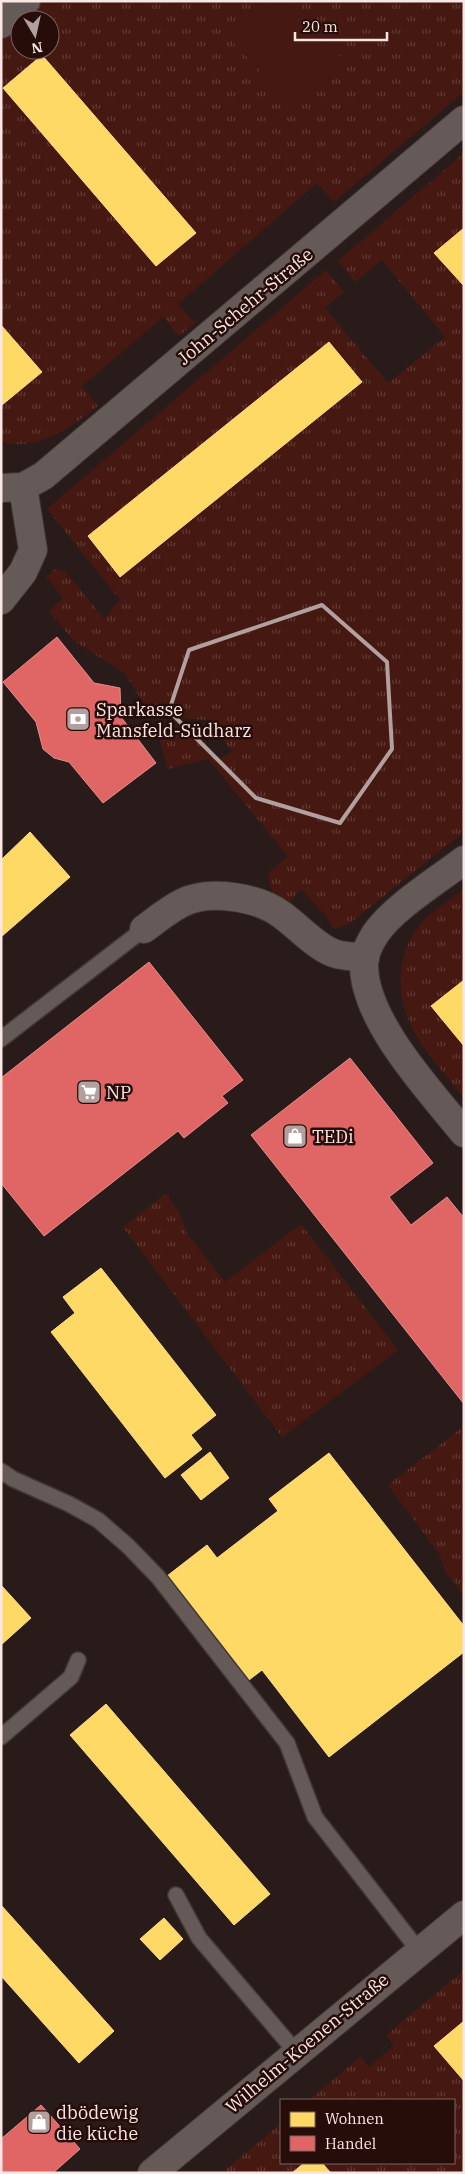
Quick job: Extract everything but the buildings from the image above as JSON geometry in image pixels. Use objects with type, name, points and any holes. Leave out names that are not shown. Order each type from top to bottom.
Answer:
[{"type":"street","points":[[1,24],[26,1]]},
{"type":"street","name":"John-Schehr-Straße","points":[[1,600],[29,564],[33,550],[12,488],[36,481],[68,456],[464,120]]},
{"type":"street","points":[[464,860],[391,916],[375,934],[365,958],[365,971],[375,1009],[389,1035],[464,1133]]},
{"type":"street","points":[[144,929],[184,902],[205,898],[232,897],[257,903],[280,913],[331,952],[365,958]]},
{"type":"street","name":"Wilhelm-Koenen-Straße","points":[[152,2173],[464,1915]]},
{"type":"lane","points":[[1,1038],[144,929]]},
{"type":"lane","points":[[1,1471],[13,1479],[69,1504],[98,1520],[128,1546],[158,1577],[287,1742],[315,1818],[419,1951]]},
{"type":"lane","points":[[1,1737],[71,1677],[78,1660]]},
{"type":"lane","points":[[176,1896],[199,1938],[296,2052]]},
{"type":"highlighted area","points":[[322,605],[387,662],[392,749],[340,823],[256,798],[169,711],[189,650]]},
{"type":"green space","points":[[38,1],[464,1],[464,92],[334,202],[317,183],[178,304],[195,323],[179,336],[163,317],[82,386],[98,406],[77,422],[41,441],[28,444],[1,442],[1,35],[10,27],[10,60],[60,60],[60,10],[28,10]]},
{"type":"green space","points":[[273,1],[289,1],[345,62],[295,108],[231,40]]},
{"type":"green space","points":[[464,153],[464,832],[350,923],[336,929],[331,926],[327,917],[301,889],[286,905],[273,897],[268,873],[288,856],[208,759],[168,769],[157,731],[160,728],[196,732],[219,760],[232,751],[208,720],[152,716],[125,674],[73,640],[49,611],[63,598],[46,577],[55,569],[65,571],[104,619],[120,600],[47,509],[326,270],[344,292],[325,308],[388,383],[445,337],[382,260],[355,282],[338,261]]},
{"type":"green space","points":[[464,889],[464,1098],[429,1055],[411,1026],[402,996],[401,980],[402,965],[412,936],[431,914]]},
{"type":"green space","points":[[166,1193],[181,1216],[186,1232],[225,1282],[301,1224],[398,1350],[282,1437],[123,1227]]},
{"type":"green space","points":[[464,1426],[464,1596],[446,1572],[440,1555],[388,1485]]},
{"type":"green space","points":[[464,1970],[464,2173],[228,2173],[225,2170],[280,2124],[280,2164],[455,2164],[455,2099],[310,2099],[360,2057],[369,2067],[394,2046],[386,2035]]},
{"type":"place","name":"Sparkasse Mansfeld-Südharz","points":[[78,719]]},
{"type":"place","name":"NP","points":[[89,1092]]},
{"type":"place","name":"TEDi","points":[[295,1136]]},
{"type":"place","name":"dbödewig die küche","points":[[39,2122]]}]
